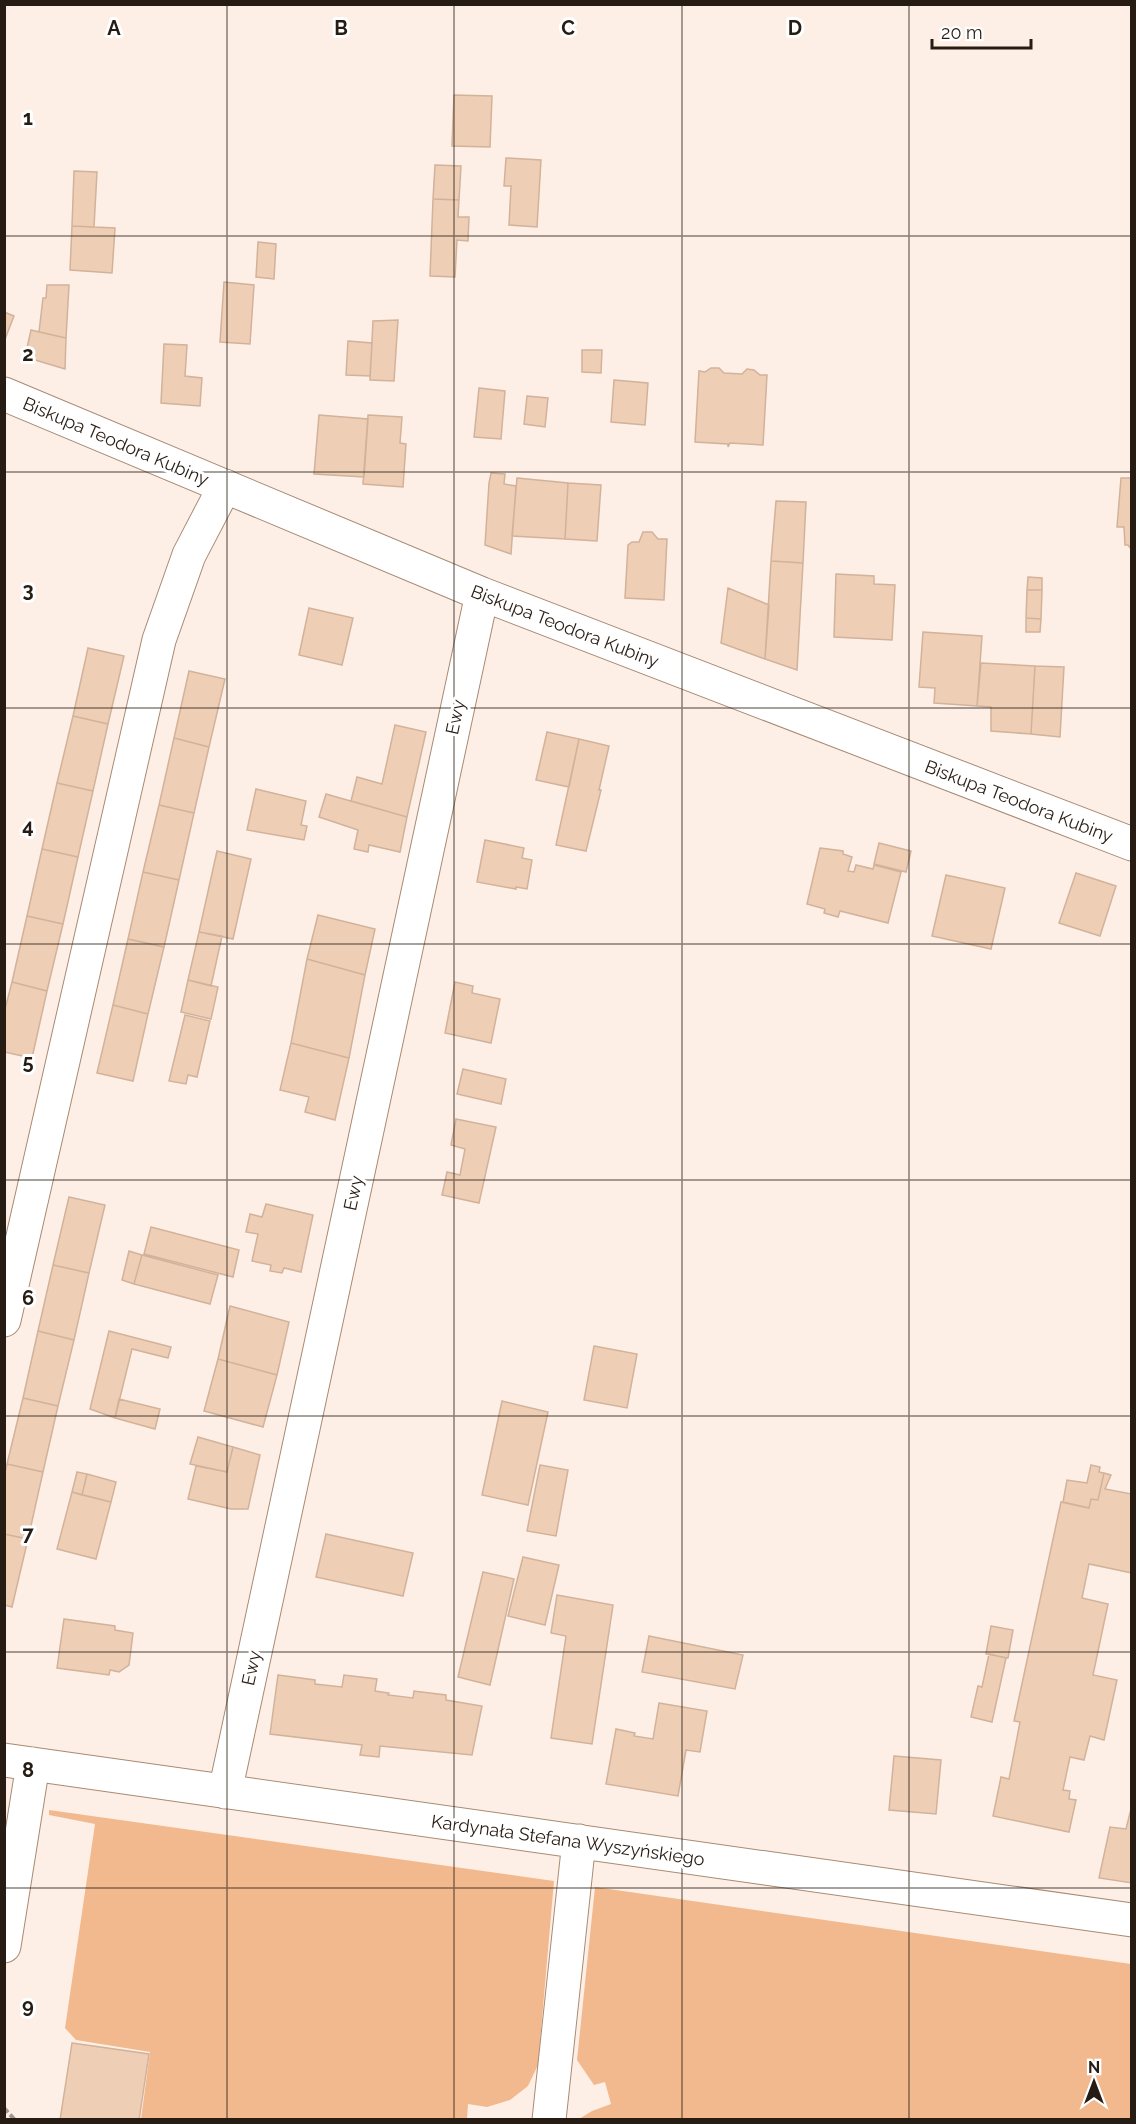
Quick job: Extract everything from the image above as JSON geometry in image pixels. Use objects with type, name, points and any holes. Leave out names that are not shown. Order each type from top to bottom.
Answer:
[{"type":"street","name":"Biskupa Teodora Kubiny","points":[[4,394],[482,594],[1131,844]]},
{"type":"street","points":[[4,1320],[159,640],[189,555],[225,486]]},
{"type":"street","name":"Ewy","points":[[225,1792],[482,594]]},
{"type":"street","points":[[4,1946],[19,1762]]},
{"type":"street","name":"Kardynała Stefana Wyszyńskiego","points":[[19,1762],[1131,1920]]},
{"type":"street","points":[[549,2120],[579,1841]]},
{"type":"path","points":[[4,2108],[15,2120]]},
{"type":"shaded area","points":[[49,1810],[554,1881],[538,2065],[528,2086],[510,2100],[487,2107],[468,2104],[467,2119],[141,2119],[150,2052],[76,2040],[65,2028],[95,1824],[49,1815]]},
{"type":"shaded area","points":[[595,1887],[1131,1964],[1131,2119],[579,2119],[611,2104],[605,2082],[594,2085],[577,2060]]},
{"type":"building","points":[[454,95],[492,96],[490,147],[452,146]]},
{"type":"building","points":[[506,158],[541,160],[537,227],[509,225],[511,186],[504,186]]},
{"type":"building","points":[[435,165],[461,166],[459,200],[433,199]]},
{"type":"building","points":[[74,171],[97,172],[94,227],[72,226]]},
{"type":"building","points":[[433,199],[459,200],[458,217],[469,217],[468,241],[457,240],[455,277],[430,276]]},
{"type":"building","points":[[72,226],[115,228],[112,273],[70,270]]},
{"type":"building","points":[[258,242],[276,244],[274,279],[256,277]]},
{"type":"building","points":[[224,282],[254,285],[250,344],[220,342]]},
{"type":"building","points":[[47,285],[69,285],[66,338],[39,332]]},
{"type":"building","points":[[4,312],[14,316],[4,342]]},
{"type":"building","points":[[398,320],[394,381],[370,380],[373,321]]},
{"type":"building","points":[[31,330],[66,338],[65,369],[25,357]]},
{"type":"building","points":[[348,341],[372,343],[370,376],[346,375]]},
{"type":"building","points":[[164,344],[187,345],[185,376],[202,378],[200,406],[161,403]]},
{"type":"building","points":[[582,350],[602,350],[601,373],[582,372]]},
{"type":"building","points":[[711,368],[719,368],[724,373],[742,374],[747,369],[754,370],[760,375],[767,375],[763,445],[730,443],[728,447],[728,444],[695,442],[699,371],[705,372]]},
{"type":"building","points":[[614,380],[648,383],[645,425],[611,422]]},
{"type":"building","points":[[479,388],[505,391],[501,439],[474,437]]},
{"type":"building","points":[[527,396],[548,398],[545,427],[524,424]]},
{"type":"building","points":[[319,415],[368,419],[364,477],[314,474]]},
{"type":"building","points":[[368,415],[402,417],[400,443],[406,444],[403,487],[363,484]]},
{"type":"building","points":[[491,473],[505,474],[504,484],[516,486],[511,554],[485,545]]},
{"type":"building","points":[[517,478],[568,483],[565,539],[512,536]]},
{"type":"building","points":[[1121,478],[1132,478],[1132,550],[1125,545],[1124,527],[1117,527]]},
{"type":"building","points":[[568,483],[601,485],[597,541],[565,539]]},
{"type":"building","points":[[776,501],[806,502],[803,563],[771,561]]},
{"type":"building","points":[[643,532],[652,532],[658,539],[667,539],[664,600],[625,598],[628,545],[632,542],[639,542]]},
{"type":"building","points":[[771,561],[803,563],[797,670],[765,659]]},
{"type":"building","points":[[836,574],[874,576],[874,584],[895,585],[892,640],[834,637]]},
{"type":"building","points":[[1028,577],[1042,578],[1042,590],[1027,590]]},
{"type":"building","points":[[728,588],[769,605],[765,659],[721,643]]},
{"type":"building","points":[[1027,590],[1042,590],[1041,619],[1026,618]]},
{"type":"building","points":[[309,608],[353,618],[342,665],[299,655]]},
{"type":"building","points":[[1026,618],[1041,619],[1040,632],[1026,632]]},
{"type":"building","points":[[923,632],[982,636],[977,706],[934,703],[935,688],[919,687]]},
{"type":"building","points":[[88,648],[124,656],[108,724],[73,716]]},
{"type":"building","points":[[981,663],[1035,666],[1031,734],[991,731],[991,707],[977,706]]},
{"type":"building","points":[[1035,666],[1064,667],[1060,737],[1031,734]]},
{"type":"building","points":[[189,671],[225,679],[209,747],[174,738]]},
{"type":"building","points":[[73,716],[108,724],[93,791],[57,783]]},
{"type":"building","points":[[395,725],[426,732],[407,817],[351,801],[357,777],[382,784]]},
{"type":"building","points":[[547,732],[579,739],[569,787],[536,780]]},
{"type":"building","points":[[174,738],[209,747],[194,813],[159,805]]},
{"type":"building","points":[[579,739],[609,746],[586,851],[556,845]]},
{"type":"building","points":[[57,783],[93,791],[78,857],[42,849]]},
{"type":"building","points":[[256,789],[306,801],[301,825],[307,826],[304,840],[247,830]]},
{"type":"building","points":[[326,794],[407,817],[400,852],[369,845],[368,852],[354,849],[358,830],[319,817]]},
{"type":"building","points":[[159,805],[194,813],[179,880],[143,872]]},
{"type":"building","points":[[485,840],[524,848],[522,858],[532,860],[527,889],[477,882]]},
{"type":"building","points":[[879,843],[911,851],[906,872],[874,864]]},
{"type":"building","points":[[820,848],[843,851],[843,854],[852,857],[848,871],[854,872],[856,865],[873,869],[874,865],[901,872],[888,923],[840,911],[838,917],[824,913],[825,909],[807,904]]},
{"type":"building","points":[[42,849],[78,857],[63,924],[27,916]]},
{"type":"building","points":[[217,851],[251,859],[233,939],[199,932]]},
{"type":"building","points":[[143,872],[179,880],[164,947],[128,939]]},
{"type":"building","points":[[1076,873],[1116,886],[1100,936],[1059,923]]},
{"type":"building","points":[[946,875],[1005,888],[991,949],[932,936]]},
{"type":"building","points":[[318,915],[375,929],[365,975],[307,959]]},
{"type":"building","points":[[27,916],[63,924],[47,991],[12,982]]},
{"type":"building","points":[[199,932],[222,936],[211,986],[188,980]]},
{"type":"building","points":[[128,939],[164,947],[148,1014],[113,1005]]},
{"type":"building","points":[[307,959],[365,975],[349,1058],[291,1043]]},
{"type":"building","points":[[188,980],[218,987],[211,1019],[181,1012]]},
{"type":"building","points":[[12,982],[47,991],[32,1058],[4,1052],[4,1013]]},
{"type":"building","points":[[455,982],[473,986],[472,993],[500,999],[491,1043],[445,1033]]},
{"type":"building","points":[[113,1005],[148,1014],[133,1081],[97,1073]]},
{"type":"building","points":[[185,1015],[210,1021],[197,1077],[188,1075],[186,1084],[169,1081]]},
{"type":"building","points":[[291,1043],[349,1058],[335,1120],[305,1112],[309,1097],[280,1090]]},
{"type":"building","points":[[463,1069],[506,1079],[501,1104],[457,1094]]},
{"type":"building","points":[[456,1119],[496,1127],[479,1203],[442,1195],[447,1172],[460,1175],[465,1149],[451,1145]]},
{"type":"building","points":[[69,1197],[105,1205],[89,1273],[53,1265]]},
{"type":"building","points":[[266,1204],[313,1215],[301,1272],[284,1268],[282,1273],[270,1271],[271,1265],[252,1261],[258,1234],[246,1232],[250,1214],[262,1217]]},
{"type":"building","points":[[151,1227],[239,1250],[233,1277],[144,1254]]},
{"type":"building","points":[[129,1251],[142,1255],[134,1284],[122,1280]]},
{"type":"building","points":[[142,1255],[218,1275],[210,1304],[134,1284]]},
{"type":"building","points":[[53,1265],[89,1273],[74,1340],[38,1331]]},
{"type":"building","points":[[230,1306],[289,1322],[277,1375],[218,1359]]},
{"type":"building","points":[[38,1331],[74,1340],[58,1406],[23,1398]]},
{"type":"building","points":[[109,1331],[171,1347],[168,1358],[132,1349],[115,1418],[90,1409]]},
{"type":"building","points":[[594,1346],[637,1354],[627,1408],[584,1400]]},
{"type":"building","points":[[218,1359],[277,1375],[263,1427],[204,1411]]},
{"type":"building","points":[[23,1398],[58,1406],[43,1472],[7,1464]]},
{"type":"building","points":[[119,1399],[160,1409],[155,1429],[115,1418]]},
{"type":"building","points":[[502,1401],[548,1412],[528,1505],[482,1495]]},
{"type":"building","points":[[198,1437],[233,1447],[227,1472],[190,1464]]},
{"type":"building","points":[[233,1447],[260,1455],[248,1509],[231,1509],[188,1499],[196,1466],[227,1472]]},
{"type":"building","points":[[7,1464],[43,1472],[28,1539],[4,1534],[4,1476]]},
{"type":"building","points":[[540,1465],[568,1470],[556,1536],[527,1531]]},
{"type":"building","points":[[1091,1465],[1100,1467],[1099,1472],[1104,1473],[1098,1500],[1091,1499],[1089,1508],[1063,1502],[1067,1480],[1087,1483]]},
{"type":"building","points":[[77,1472],[87,1474],[82,1495],[72,1492]]},
{"type":"building","points":[[1104,1473],[1111,1475],[1105,1489],[1132,1494],[1132,1573],[1089,1564],[1082,1598],[1108,1604],[1093,1675],[1117,1680],[1104,1740],[1090,1736],[1084,1760],[1070,1757],[1063,1790],[1070,1791],[1069,1799],[1076,1800],[1069,1832],[993,1816],[1001,1777],[1009,1779],[1020,1722],[1014,1721],[1061,1502],[1089,1508],[1091,1499],[1098,1500]]},
{"type":"building","points":[[87,1474],[116,1482],[111,1502],[82,1495]]},
{"type":"building","points":[[72,1492],[111,1502],[96,1559],[57,1549]]},
{"type":"building","points":[[4,1534],[28,1539],[12,1607],[4,1605]]},
{"type":"building","points":[[326,1534],[413,1553],[403,1596],[316,1577]]},
{"type":"building","points":[[523,1557],[559,1565],[545,1625],[508,1616]]},
{"type":"building","points":[[483,1572],[514,1579],[490,1685],[458,1677]]},
{"type":"building","points":[[557,1595],[613,1605],[592,1744],[551,1738],[566,1636],[551,1633]]},
{"type":"building","points":[[64,1619],[115,1626],[115,1630],[133,1633],[129,1665],[119,1672],[110,1670],[109,1675],[57,1668]]},
{"type":"building","points":[[991,1626],[1013,1630],[1008,1658],[986,1654]]},
{"type":"building","points":[[649,1636],[743,1655],[735,1689],[642,1672]]},
{"type":"building","points":[[989,1654],[1006,1658],[992,1722],[971,1717],[978,1686],[982,1687]]},
{"type":"building","points":[[278,1675],[315,1680],[315,1684],[342,1687],[344,1675],[377,1679],[375,1691],[389,1693],[388,1695],[413,1698],[414,1691],[446,1695],[446,1700],[482,1706],[472,1755],[380,1746],[379,1757],[360,1755],[362,1745],[270,1734]]},
{"type":"building","points":[[659,1703],[707,1711],[700,1752],[686,1750],[678,1796],[606,1784],[616,1729],[635,1733],[634,1736],[653,1739]]},
{"type":"building","points":[[894,1756],[941,1760],[936,1814],[889,1810]]},
{"type":"building","points":[[1132,1805],[1132,1883],[1099,1878],[1110,1827],[1126,1829]]},
{"type":"building","points":[[72,2043],[149,2054],[139,2120],[60,2120]]}]
